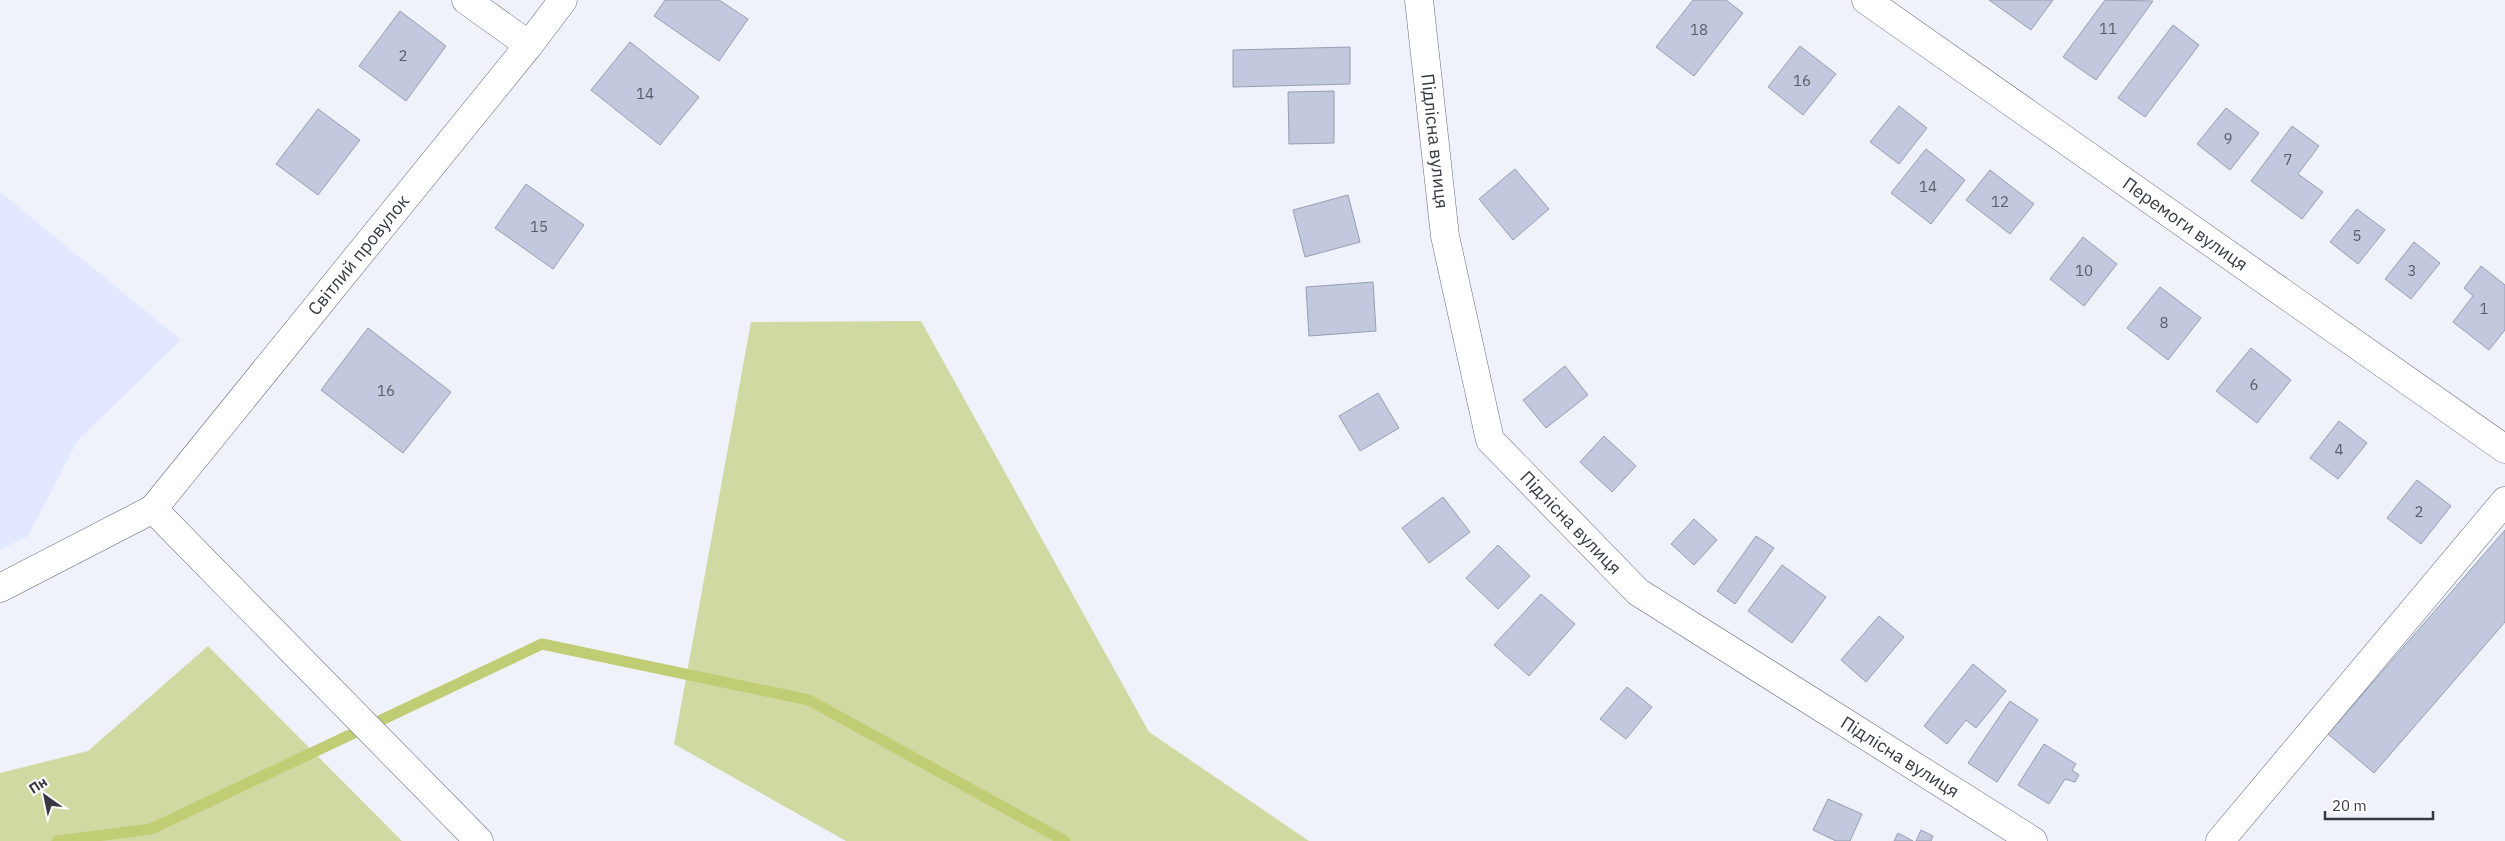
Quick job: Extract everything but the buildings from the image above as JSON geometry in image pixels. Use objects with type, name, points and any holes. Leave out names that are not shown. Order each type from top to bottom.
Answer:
[{"type":"street","points":[[466,0],[529,45]]},
{"type":"street","name":"Світлий провулок","points":[[154,509],[529,45],[563,0]]},
{"type":"street","name":"Підлісна вулиця","points":[[1420,0],[1446,236],[1490,440],[1638,592],[2033,841]]},
{"type":"street","name":"Перемоги вулиця","points":[[1866,0],[2505,449]]},
{"type":"street","points":[[2220,841],[2505,501]]},
{"type":"street","points":[[0,588],[154,509],[479,841]]},
{"type":"shaded area","points":[[0,192],[181,340],[78,440],[28,536],[0,550]]},
{"type":"green space","points":[[921,321],[1149,732],[1309,841],[846,841],[674,744],[751,322]]},
{"type":"green space","points":[[208,646],[402,841],[0,841],[0,773],[88,751]]},
{"type":"waterway","points":[[57,841],[151,829],[542,644],[809,700],[1065,841]]}]
